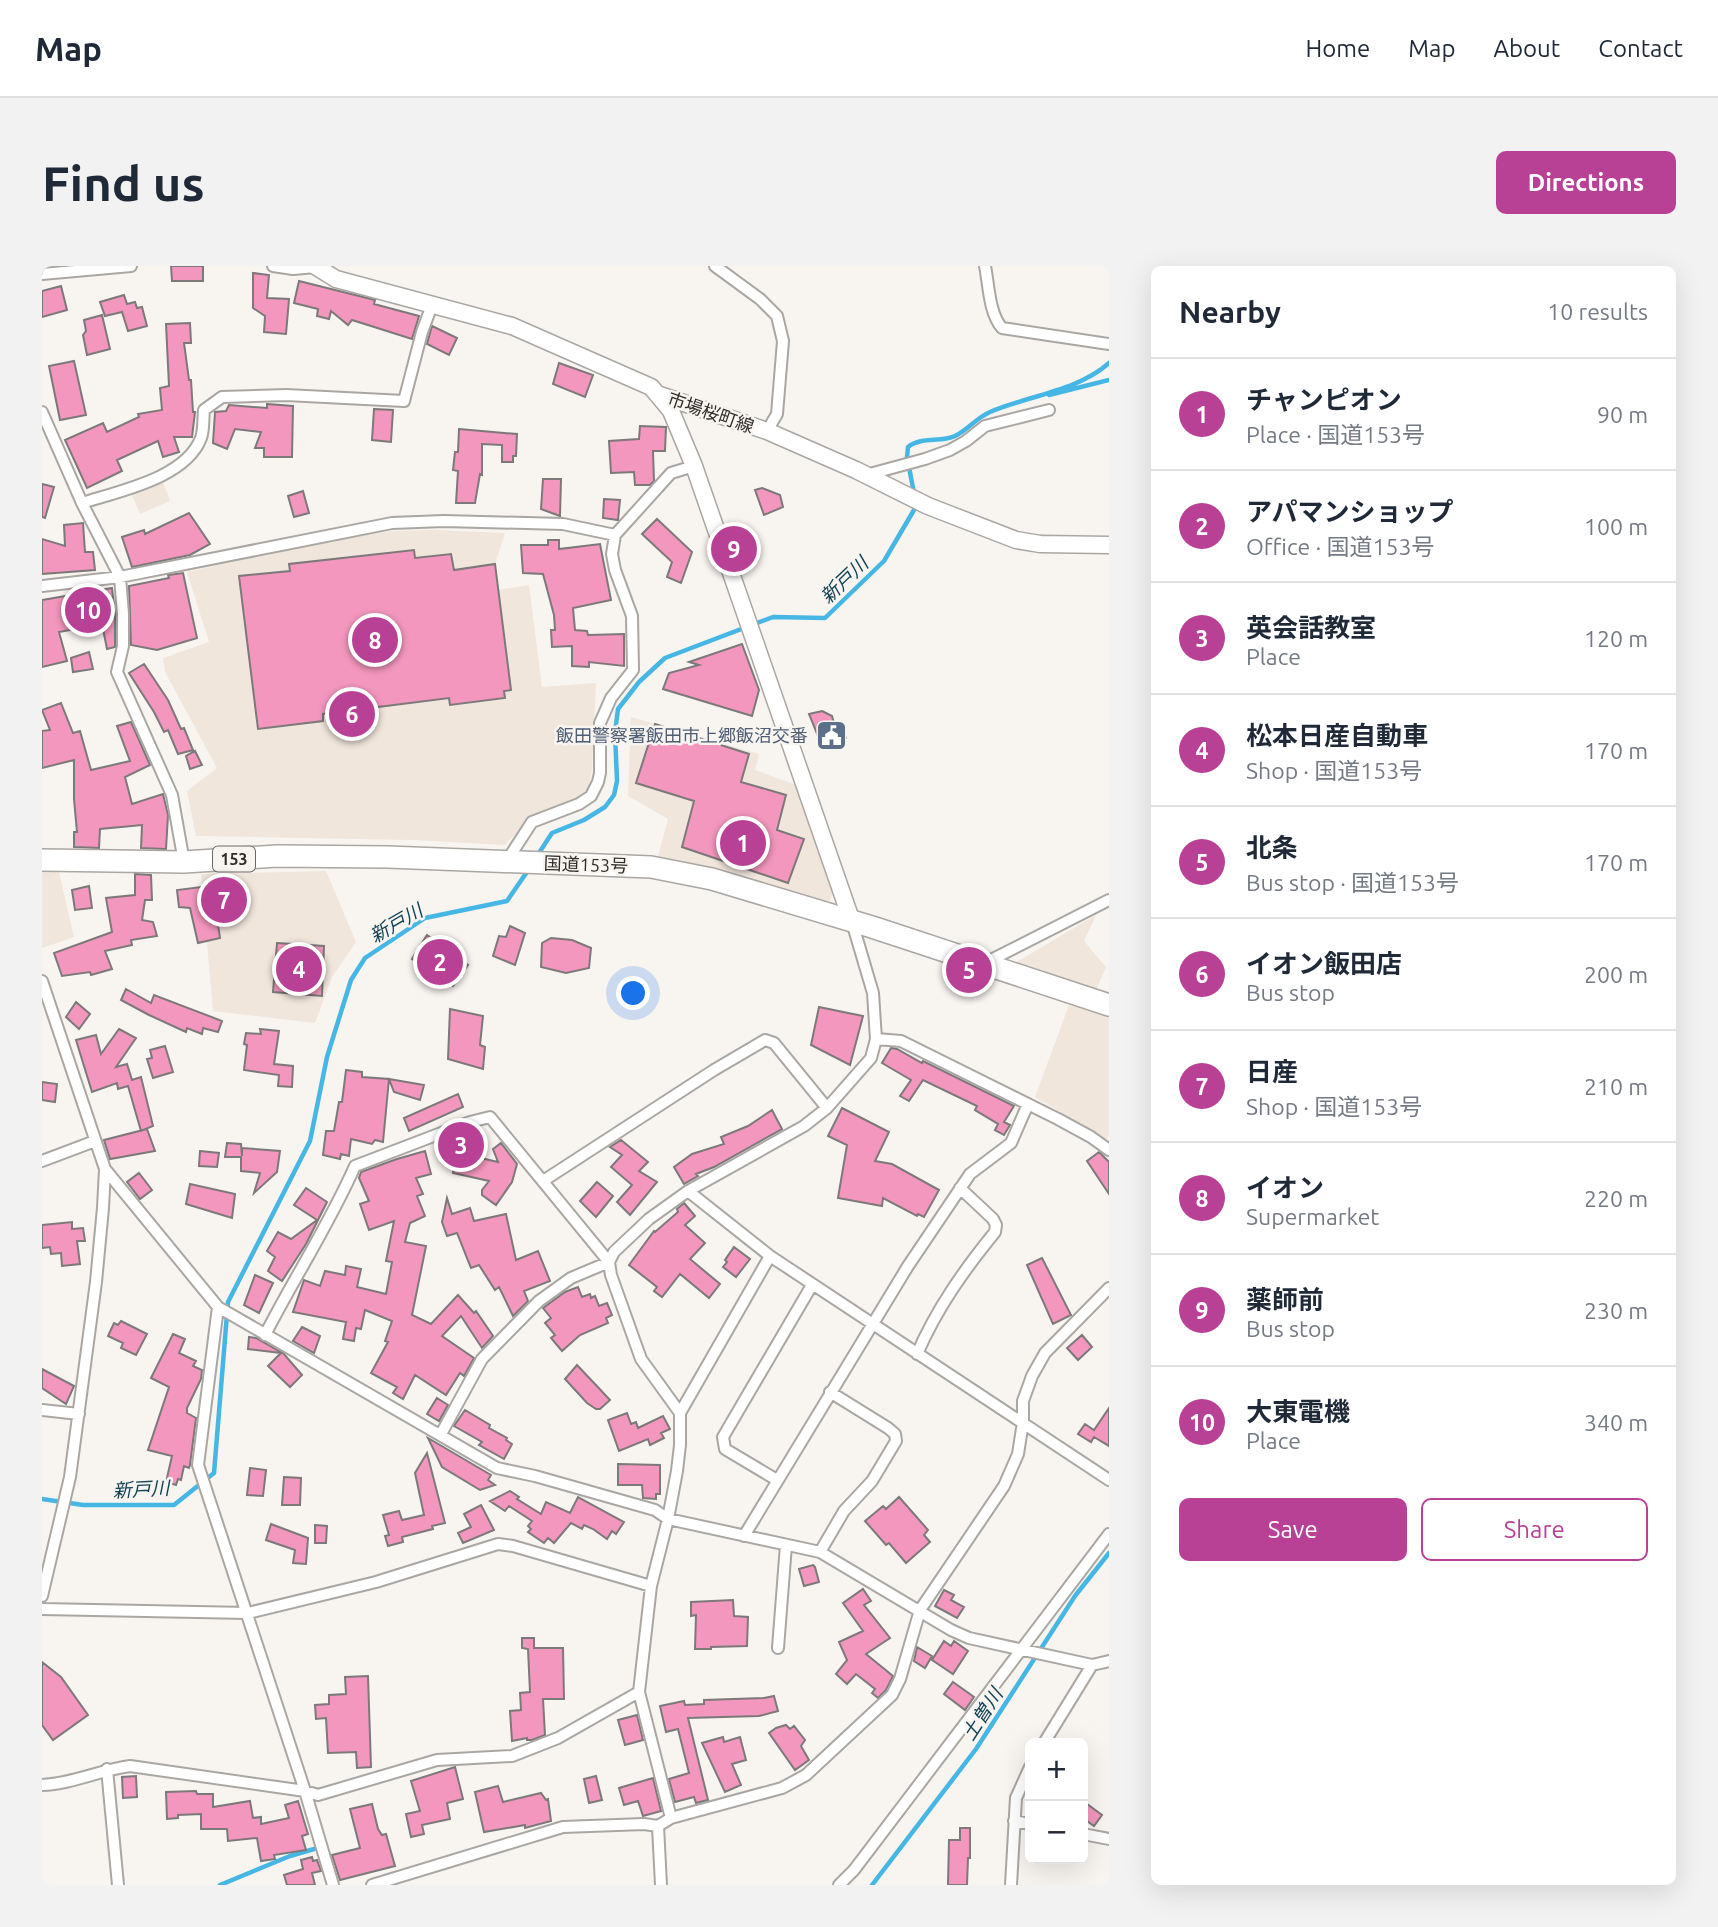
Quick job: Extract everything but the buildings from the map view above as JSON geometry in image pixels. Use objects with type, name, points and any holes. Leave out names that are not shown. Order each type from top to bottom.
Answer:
[{"type":"highway","name":"国道153号","points":[[42,860],[184,862],[277,856],[617,864],[685,872],[852,922],[1109,1005]]},
{"type":"main road","name":"市場桜町線","points":[[315,267],[336,279],[512,326],[651,387],[657,394],[767,431],[928,506],[1016,540],[1040,544],[1109,545]]},
{"type":"main road","points":[[657,394],[671,411],[694,466],[852,922]]},
{"type":"street","points":[[42,274],[131,266]]},
{"type":"street","points":[[273,266],[293,270],[315,267]]},
{"type":"street","points":[[715,266],[760,299],[777,316],[783,341],[777,414],[767,431]]},
{"type":"street","points":[[985,266],[994,312],[1002,328],[1109,344]]},
{"type":"street","points":[[82,503],[149,481],[186,461],[201,438],[204,410],[222,397],[286,396],[404,401],[432,305]]},
{"type":"street","points":[[865,475],[950,450],[966,442],[985,426],[1049,410]]},
{"type":"street","points":[[42,412],[82,503],[120,577],[123,646],[117,672],[172,795],[184,862]]},
{"type":"street","points":[[511,862],[531,822],[579,804],[592,796],[600,773],[600,723],[611,698],[633,670],[632,616],[615,570],[612,554],[615,535],[671,473],[694,466]]},
{"type":"street","points":[[42,586],[120,577],[393,523],[444,521],[563,524],[615,535]]},
{"type":"street","points":[[983,964],[1109,900]]},
{"type":"street","points":[[441,1434],[482,1359],[538,1301],[571,1278],[609,1262],[614,1252],[649,1219],[688,1191],[804,1126],[827,1108],[871,1058],[876,1039],[873,993],[852,922]]},
{"type":"street","points":[[42,981],[104,1169],[98,1257],[68,1492],[42,1596]]},
{"type":"street","points":[[876,1039],[901,1041],[1091,1137],[1109,1150]]},
{"type":"street","points":[[544,1181],[765,1040],[774,1044],[827,1108]]},
{"type":"street","points":[[744,1536],[830,1392],[960,1188],[970,1174],[1011,1143],[1028,1104]]},
{"type":"street","points":[[265,1335],[337,1207],[355,1166],[470,1122],[490,1117],[609,1262],[618,1296],[641,1359],[680,1413]]},
{"type":"street","points":[[42,1161],[95,1141]]},
{"type":"street","points":[[104,1169],[219,1308],[497,1468],[655,1510],[668,1519],[820,1552],[969,1638],[1092,1665],[1109,1661]]},
{"type":"street","points":[[917,1354],[956,1282],[995,1232],[993,1219],[960,1188]]},
{"type":"street","points":[[688,1191],[770,1256],[812,1285],[1109,1480]]},
{"type":"street","points":[[671,1818],[639,1692],[651,1586],[668,1519],[680,1445],[680,1413],[770,1256]]},
{"type":"street","points":[[777,1480],[725,1449],[723,1437],[812,1285]]},
{"type":"street","points":[[372,1885],[563,1827],[644,1824],[658,1826],[671,1818],[782,1788],[806,1775],[892,1695],[900,1679],[920,1610],[1004,1486],[1018,1454],[1023,1401],[1032,1376],[1045,1353],[1109,1288]]},
{"type":"street","points":[[219,1308],[198,1465],[334,1885]]},
{"type":"street","points":[[820,1552],[844,1511],[872,1481],[896,1441],[895,1434],[888,1428],[830,1392]]},
{"type":"street","points":[[42,1409],[79,1414]]},
{"type":"street","points":[[839,1885],[854,1870],[1025,1651],[1109,1534]]},
{"type":"street","points":[[42,1609],[248,1613],[376,1582],[498,1544],[651,1586]]},
{"type":"street","points":[[778,1648],[786,1545]]},
{"type":"street","points":[[1047,1738],[1092,1665]]},
{"type":"street","points":[[42,1785],[58,1785],[107,1769],[130,1766],[318,1795],[437,1760],[512,1756],[558,1738],[639,1692]]},
{"type":"street","points":[[107,1769],[118,1885]]},
{"type":"street","points":[[1010,1885],[1016,1798],[1025,1778]]},
{"type":"street","points":[[1014,1821],[1025,1823]]},
{"type":"street","points":[[658,1826],[661,1885]]},
{"type":"street","points":[[1088,1835],[1109,1839]]},
{"type":"shaded area","points":[[163,482],[170,501],[140,514],[131,493]]},
{"type":"shaded area","points":[[393,531],[505,533],[495,564],[498,590],[529,585],[542,687],[596,683],[592,770],[587,794],[527,821],[505,845],[413,840],[196,836],[187,791],[217,768],[165,672],[163,658],[209,642],[187,572],[341,539]]},
{"type":"shaded area","points":[[631,717],[759,754],[755,770],[796,785],[834,889],[829,902],[813,898],[810,902],[657,861],[668,819],[628,796]]},
{"type":"shaded area","points":[[326,871],[356,942],[332,977],[315,1023],[213,1011],[201,874]]},
{"type":"shaded area","points":[[42,872],[59,872],[74,937],[42,948]]},
{"type":"shaded area","points":[[1096,915],[1084,941],[1106,967],[1094,995],[1010,966]]},
{"type":"shaded area","points":[[1069,1005],[1109,1017],[1109,1135],[1106,1139],[1035,1097]]},
{"type":"waterway","name":"新戸川","points":[[914,493],[907,457],[908,447],[919,442],[955,436],[990,412],[1067,387],[1109,363]]},
{"type":"waterway","points":[[1049,395],[1109,380]]},
{"type":"waterway","name":"新戸川","points":[[537,856],[552,833],[584,820],[605,807],[614,795],[617,781],[615,732],[618,709],[639,682],[665,658],[773,617],[825,618],[884,561],[914,510]]},
{"type":"waterway","name":"新戸川","points":[[42,1499],[83,1505],[174,1505],[214,1473],[228,1302],[310,1141],[327,1057],[351,980],[365,958],[425,918],[507,901],[529,869]]},
{"type":"waterway","name":"土曽川","points":[[872,1885],[976,1749],[1075,1596],[1109,1553]]},
{"type":"waterway","points":[[220,1885],[314,1849]]},
{"type":"place","name":"薬師前","points":[[734,549]]},
{"type":"place","name":"大東電機","points":[[88,610]]},
{"type":"place","name":"イオン","points":[[375,640]]},
{"type":"place","name":"イオン飯田店","points":[[352,714]]},
{"type":"place","name":"飯田警察署飯田市上郷飯沼交番","points":[[831,735]]},
{"type":"place","name":"チャンピオン","points":[[743,843]]},
{"type":"place","name":"日産","points":[[224,900]]},
{"type":"place","name":"アパマンショップ","points":[[440,962]]},
{"type":"place","name":"松本日産自動車","points":[[299,969]]},
{"type":"place","name":"北条","points":[[969,970]]},
{"type":"place","name":"英会話教室","points":[[461,1145]]}]
